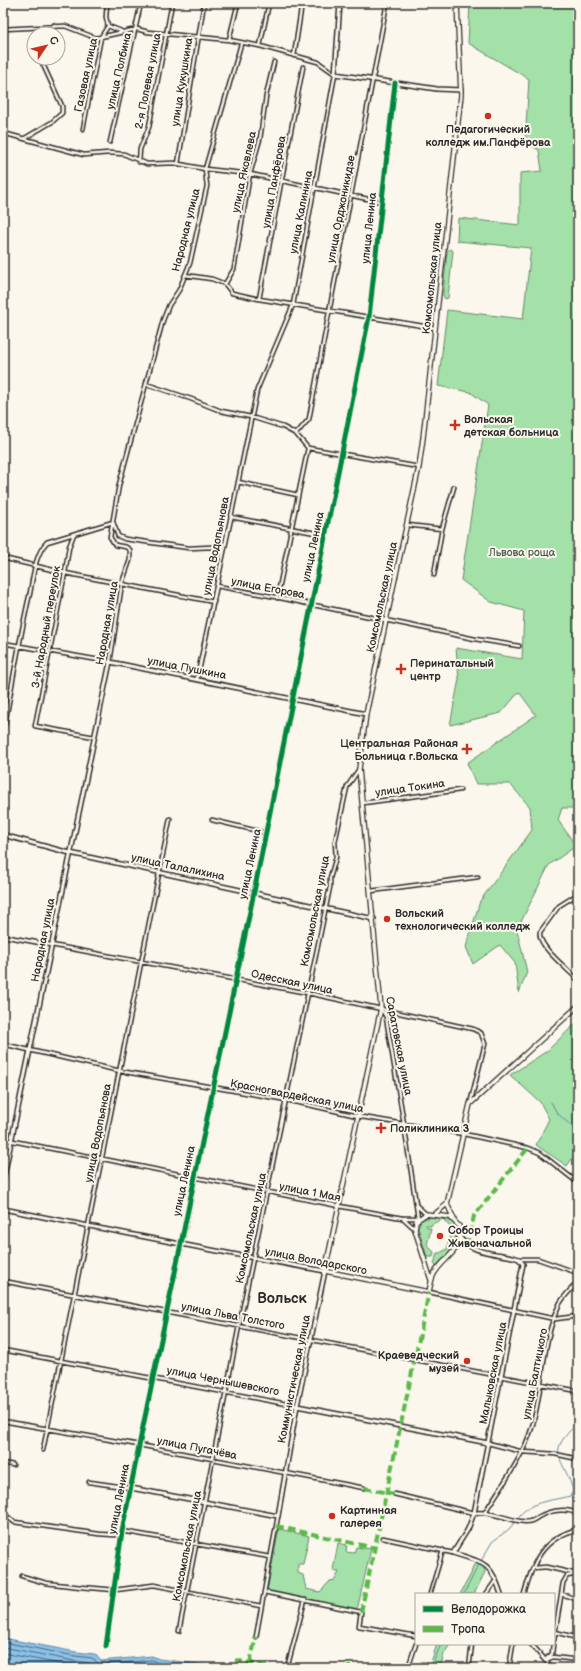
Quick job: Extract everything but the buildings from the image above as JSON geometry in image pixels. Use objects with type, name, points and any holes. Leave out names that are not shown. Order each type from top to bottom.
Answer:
[{"type":"main road","name":"Комсомольская улица","points":[[359,769],[366,714],[419,467],[436,329],[461,90],[457,3]]},
{"type":"main road","name":"Саратовская улица","points":[[359,769],[372,890],[381,1008]]},
{"type":"main road","points":[[435,1214],[447,1204],[470,1104],[578,1006]]},
{"type":"main road","name":"Коммунистическая улица","points":[[325,1271],[381,1008]]},
{"type":"main road","points":[[429,1292],[431,1280],[437,1270],[456,1250],[459,1226],[447,1204]]},
{"type":"main road","points":[[431,1280],[416,1230],[418,1218],[426,1214],[435,1214],[454,1219]]},
{"type":"main road","points":[[428,1267],[437,1270]]},
{"type":"main road","name":"улица Володарского","points":[[325,1271],[429,1292]]},
{"type":"street","name":"Газовая улица","points":[[83,129],[101,37],[108,26],[106,17],[107,3]]},
{"type":"street","name":"улица Полбина","points":[[110,142],[137,28],[141,3]]},
{"type":"street","name":"2-я Полевая улица","points":[[139,162],[140,149],[149,127],[172,3]]},
{"type":"street","name":"улица Кукушкина","points":[[178,164],[183,126],[194,75],[198,36],[204,3]]},
{"type":"street","points":[[229,40],[238,3]]},
{"type":"street","points":[[260,46],[270,3]]},
{"type":"street","points":[[294,56],[302,3]]},
{"type":"street","name":"улица Калинина","points":[[251,417],[262,376],[293,304],[316,187],[335,74],[340,3]]},
{"type":"street","name":"улица Орджоникидзе","points":[[296,434],[310,419],[387,3]]},
{"type":"street","points":[[3,29],[54,25],[74,28],[85,35],[96,38],[137,28],[148,32],[229,40],[241,44],[260,46],[318,62],[335,74],[437,89],[461,90]]},
{"type":"street","points":[[108,26],[122,31]]},
{"type":"street","name":"Народная улица","points":[[3,1181],[110,662],[122,583],[130,560],[130,550],[126,547],[115,545],[110,537],[119,485],[138,407],[146,384],[163,320],[169,305],[179,290],[190,263],[207,186],[205,169],[241,44]]},
{"type":"street","name":"улица Яковлева","points":[[225,284],[234,269],[250,174],[260,139],[266,96],[274,62]]},
{"type":"street","points":[[24,139],[52,122],[62,113],[62,106],[45,66]]},
{"type":"street","name":"улица Панфёрова","points":[[259,299],[304,67]]},
{"type":"street","name":"улица Ленина","points":[[106,1646],[122,1531],[166,1312],[254,892],[369,317],[395,83]]},
{"type":"street","points":[[3,133],[84,156],[109,153],[124,154],[139,162],[158,165],[178,164],[205,169],[250,174],[382,202]]},
{"type":"street","points":[[184,275],[204,277],[225,284],[232,293],[259,299],[330,309],[436,329]]},
{"type":"street","points":[[146,384],[221,411],[251,417],[283,426],[296,434],[308,448],[419,467]]},
{"type":"street","name":"улица Водопьянова","points":[[197,680],[251,417]]},
{"type":"street","points":[[277,598],[308,448]]},
{"type":"street","points":[[238,482],[298,495]]},
{"type":"street","points":[[434,575],[442,529],[454,487]]},
{"type":"street","points":[[230,517],[326,535]]},
{"type":"street","points":[[3,734],[18,645],[36,565],[41,548],[47,542],[113,522],[118,536],[125,539],[189,548],[211,547],[224,550]]},
{"type":"street","points":[[407,525],[442,529]]},
{"type":"street","name":"3-й Народный переулок","points":[[76,532],[72,535],[69,547],[35,726],[94,737]]},
{"type":"street","points":[[3,558],[65,573],[214,602]]},
{"type":"street","name":"улица Егорова","points":[[217,586],[458,636],[519,646]]},
{"type":"street","name":"улица Пушкина","points":[[3,643],[110,662],[366,714]]},
{"type":"street","name":"Комсомольская улица","points":[[180,1631],[239,1326],[326,907],[330,887],[330,878],[336,862],[335,842],[347,787],[359,769]]},
{"type":"street","name":"улица Токина","points":[[363,803],[460,790]]},
{"type":"street","name":"улица Водопьянова","points":[[42,1450],[143,961],[170,819]]},
{"type":"street","points":[[212,820],[266,833]]},
{"type":"street","name":"улица Талалихина","points":[[3,835],[70,853],[326,907],[374,919]]},
{"type":"street","points":[[372,890],[478,877]]},
{"type":"street","points":[[578,894],[559,906],[540,932],[539,936],[545,948],[578,980]]},
{"type":"street","name":"Одесская улица","points":[[3,936],[308,993],[464,1027],[481,1033],[485,1044],[470,1104]]},
{"type":"street","name":"Саратовская улица","points":[[381,1008],[386,1017],[418,1218]]},
{"type":"street","name":"Красногвардейская улица","points":[[3,1044],[120,1071],[286,1100],[358,1116],[464,1134],[531,1149],[540,1153],[578,1183]]},
{"type":"street","name":"улица 1 Мая","points":[[3,1139],[102,1160],[402,1218],[418,1218]]},
{"type":"street","points":[[417,1205],[426,1214]]},
{"type":"street","name":"улица Володарского","points":[[3,1209],[325,1271]]},
{"type":"street","points":[[402,1218],[416,1230]]},
{"type":"street","points":[[459,1235],[464,1243],[470,1248],[519,1259],[538,1259],[578,1273]]},
{"type":"street","name":"Малыковская улица","points":[[454,1553],[468,1529],[474,1513],[523,1270],[523,1264],[519,1259]]},
{"type":"street","name":"Коммунистическая улица","points":[[256,1637],[297,1406],[325,1271]]},
{"type":"street","name":"улица Льва Толстого","points":[[3,1280],[578,1391]]},
{"type":"street","name":"улица Балтицкого","points":[[485,1512],[523,1452],[532,1427],[542,1384],[547,1344],[555,1319],[561,1302],[578,1282]]},
{"type":"street","name":"улица Володарского","points":[[429,1292],[555,1319],[578,1316]]},
{"type":"street","name":"улица Чернышевского","points":[[3,1350],[488,1443],[523,1452],[555,1454],[578,1459]]},
{"type":"street","name":"улица Пугачёва","points":[[3,1421],[46,1430],[140,1445],[286,1472],[364,1488]]},
{"type":"street","points":[[3,1463],[13,1465]]},
{"type":"street","points":[[89,1482],[131,1488],[278,1516]]},
{"type":"street","points":[[394,1494],[474,1513],[485,1512],[520,1521],[532,1521],[548,1512],[563,1510],[578,1514]]},
{"type":"street","points":[[3,1513],[14,1522],[99,1534],[114,1535],[122,1531],[270,1557]]},
{"type":"street","points":[[524,1593],[530,1573],[534,1568],[534,1562],[538,1556],[550,1542],[566,1532],[578,1529]]},
{"type":"street","points":[[383,1538],[443,1550],[482,1563],[493,1572],[501,1593]]},
{"type":"street","points":[[430,1593],[443,1550]]},
{"type":"street","points":[[534,1568],[546,1566],[578,1574]]},
{"type":"street","points":[[555,1636],[563,1583],[567,1576],[578,1574]]},
{"type":"street","points":[[22,1576],[46,1583],[115,1590],[154,1585],[261,1606]]},
{"type":"street","points":[[487,1593],[496,1580]]},
{"type":"street","points":[[264,1592],[362,1612],[359,1626],[415,1636]]},
{"type":"street","points":[[562,1594],[578,1600]]},
{"type":"street","points":[[287,1668],[305,1600]]},
{"type":"street","points":[[556,1632],[578,1638]]},
{"type":"street","points":[[408,1668],[416,1645]]},
{"type":"street","points":[[469,1668],[472,1645]]},
{"type":"street","points":[[509,1668],[514,1645]]},
{"type":"street","points":[[532,1645],[552,1668]]},
{"type":"street","points":[[546,1660],[552,1654],[553,1645]]},
{"type":"street","points":[[546,1660],[553,1657],[578,1660]]},
{"type":"green space","name":"Львова роща","points":[[470,3],[578,3],[578,808],[562,808],[558,820],[576,846],[549,865],[517,930],[527,972],[519,993],[515,963],[500,945],[473,964],[466,947],[480,901],[532,830],[530,807],[510,784],[476,784],[467,763],[536,715],[519,692],[501,713],[450,725],[459,679],[456,648],[522,659],[524,611],[491,602],[461,580],[488,405],[470,392],[438,386],[447,310],[523,319],[531,248],[457,241],[458,218],[520,225],[520,173],[542,171],[539,150],[525,142],[529,79],[468,43]]},
{"type":"green space","points":[[450,249],[453,251],[448,298],[445,299],[443,295],[447,251]]},
{"type":"green space","points":[[575,1024],[578,1027],[578,1159],[574,1156],[567,1166],[536,1145],[549,1119],[540,1102],[510,1075],[547,1051]]},
{"type":"green space","points":[[431,1217],[444,1219],[450,1221],[456,1226],[457,1229],[452,1251],[437,1267],[434,1264],[437,1253],[447,1249],[451,1228],[443,1219],[432,1224],[431,1226],[426,1225],[428,1228],[431,1228],[427,1245],[434,1252],[433,1257],[427,1257],[418,1227],[421,1220]]},
{"type":"green space","points":[[279,1529],[309,1536],[303,1564],[298,1564],[298,1573],[303,1575],[306,1589],[320,1592],[330,1581],[335,1580],[339,1572],[333,1570],[338,1543],[347,1545],[346,1552],[354,1553],[356,1547],[371,1549],[358,1606],[356,1609],[267,1591]]},
{"type":"green space","points":[[477,1563],[484,1566],[485,1572],[474,1593],[461,1593],[471,1574],[473,1566]]},
{"type":"green space","points":[[437,1645],[449,1645],[444,1654],[440,1668],[429,1668]]},
{"type":"water","points":[[3,1638],[76,1652],[95,1654],[101,1661],[152,1656],[159,1659],[229,1668],[3,1668]]},
{"type":"waterway","points":[[551,1102],[557,1113],[578,1132]]},
{"type":"waterway","points":[[517,1519],[522,1513],[534,1505],[570,1496],[573,1491],[561,1463],[559,1449],[561,1442],[578,1423]]},
{"type":"waterway","points":[[481,1561],[492,1542],[509,1529],[515,1522]]},
{"type":"waterway","points":[[464,1593],[479,1564]]},
{"type":"waterway","points":[[431,1668],[441,1645]]},
{"type":"marked path","points":[[467,1246],[474,1216],[528,1148]]},
{"type":"marked path","points":[[361,1612],[429,1292]]},
{"type":"marked path","points":[[364,1488],[394,1494]]},
{"type":"marked path","points":[[276,1526],[375,1548]]},
{"type":"marked path","points":[[250,1663],[256,1637]]},
{"type":"marked path","points":[[235,1660],[273,1668]]},
{"type":"cycle path","points":[[106,1646],[122,1531],[254,892],[369,317],[395,83]]},
{"type":"place","name":"Педагогический колледж им.Панфёрова","points":[[488,116]]},
{"type":"place","name":"Вольская детская больница","points":[[455,425]]},
{"type":"place","name":"Перинатальный центр","points":[[401,669]]},
{"type":"place","name":"Центральная Районая Больница г.Вольска","points":[[467,749]]},
{"type":"place","name":"Вольский технологический колледж","points":[[387,919]]},
{"type":"place","name":"Поликлиника 3","points":[[381,1128]]},
{"type":"place","name":"Собор Троицы Живоначальной","points":[[440,1236]]},
{"type":"place","name":"Краеведческий музей","points":[[467,1361]]},
{"type":"place","name":"Картинная галерея","points":[[332,1516]]},
{"type":"district","name":"Вольск","points":[[282,1298]]}]
